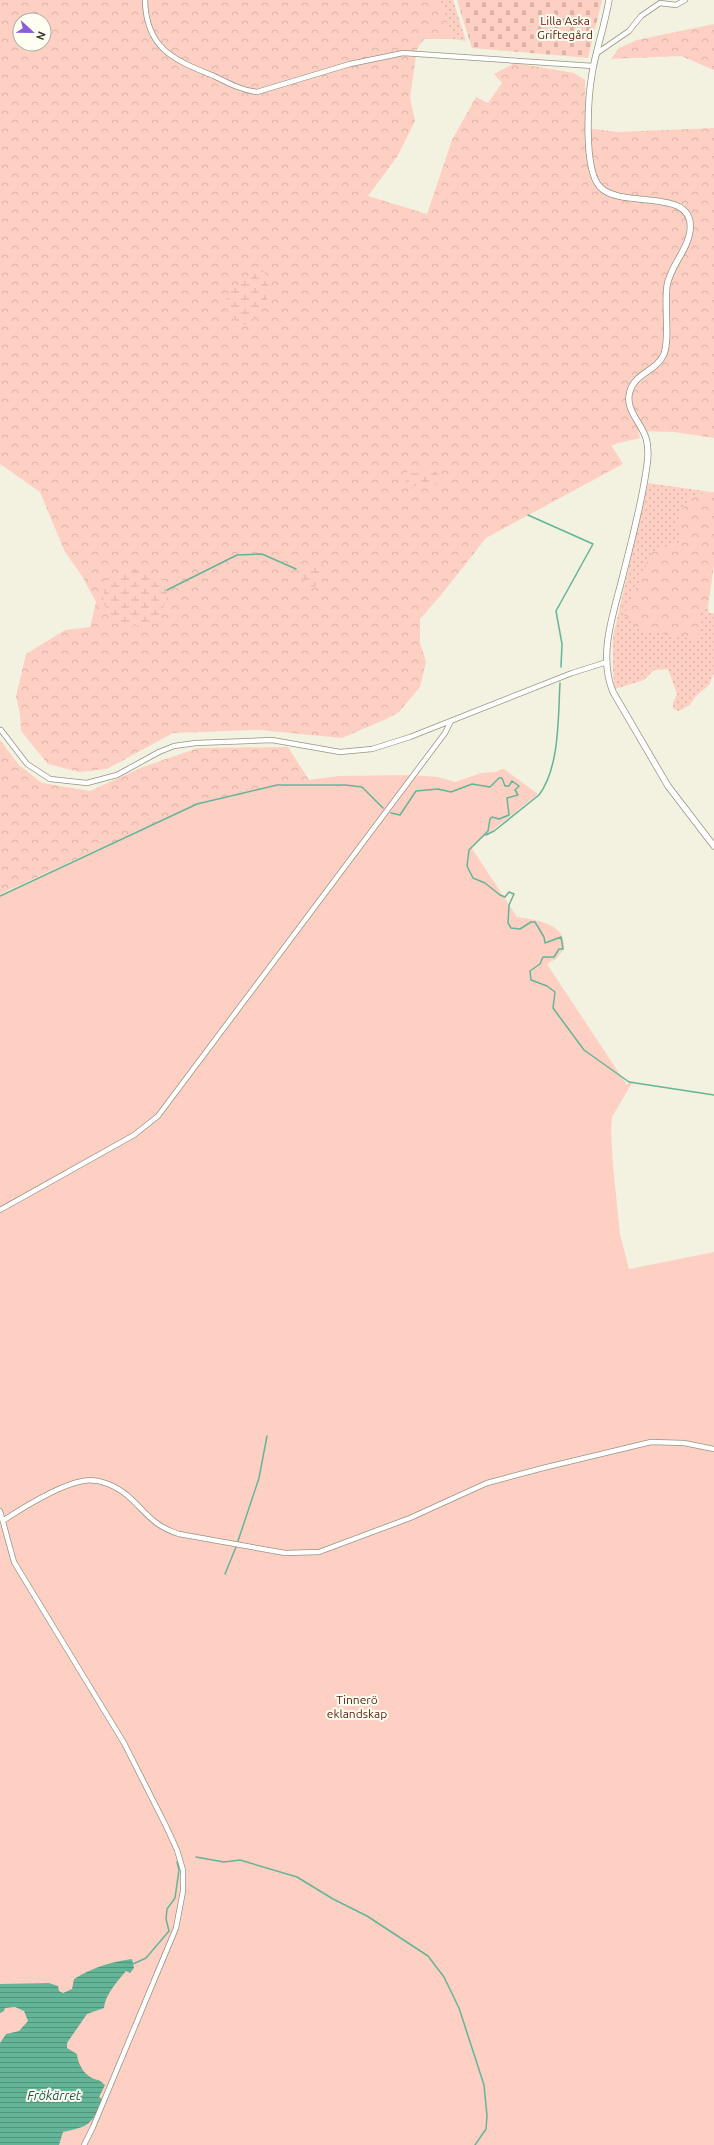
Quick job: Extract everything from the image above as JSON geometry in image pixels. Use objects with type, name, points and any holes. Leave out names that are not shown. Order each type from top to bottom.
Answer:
[{"type":"street","points":[[145,0],[147,24],[157,44],[181,63],[242,90],[257,92],[350,64],[403,52],[594,66]]},
{"type":"street","points":[[609,0],[596,53],[589,99],[589,154],[592,174],[595,180],[605,191],[619,198],[656,200],[674,204],[687,213],[690,224],[688,240],[672,268],[667,286],[665,353],[656,367],[639,377],[629,391],[629,405],[646,438],[648,459],[636,522],[610,622],[606,662],[608,677],[613,692],[643,746],[668,786],[714,846]]},
{"type":"street","points":[[596,53],[629,31],[645,13],[660,3],[669,1],[676,5],[685,0]]},
{"type":"street","points":[[1,730],[27,764],[50,779],[87,783],[117,775],[159,752],[182,745],[239,740],[272,740],[340,752],[359,751],[388,744],[572,673],[606,662]]},
{"type":"street","points":[[0,1210],[134,1135],[158,1116],[445,733],[451,720]]},
{"type":"street","points":[[4,1520],[53,1492],[83,1481],[94,1481],[116,1487],[130,1498],[152,1522],[175,1533],[285,1553],[319,1552],[410,1518],[487,1483],[543,1468],[651,1442],[684,1443],[714,1449]]},
{"type":"street","points":[[0,1511],[4,1520],[8,1548],[14,1562],[124,1743],[174,1844],[182,1870],[182,1903],[174,1934],[93,2128],[84,2145]]},
{"type":"green space","points":[[0,0],[438,0],[453,39],[424,39],[417,49],[410,98],[415,121],[397,157],[368,196],[427,214],[452,140],[476,97],[488,103],[502,83],[494,74],[515,63],[574,73],[585,80],[586,128],[618,132],[714,128],[714,438],[674,432],[638,431],[640,438],[611,445],[623,464],[486,538],[420,619],[420,642],[426,662],[420,687],[399,712],[342,738],[259,730],[173,733],[107,769],[79,772],[48,764],[21,731],[20,714],[16,696],[26,654],[65,630],[90,627],[96,602],[82,576],[65,552],[40,492],[0,464]]},
{"type":"green space","points":[[438,0],[453,0],[466,41],[453,39]]},
{"type":"green space","name":"Lilla Aska Griftegård","points":[[457,0],[602,0],[588,58],[472,48]]},
{"type":"green space","points":[[714,24],[714,70],[681,56],[611,59],[619,48],[637,40]]},
{"type":"green space","points":[[260,267],[266,275],[269,284],[267,300],[257,315],[242,326],[228,312],[226,304],[227,294]]},
{"type":"green space","points":[[431,468],[440,476],[437,485],[418,484],[410,490],[405,488],[403,483],[408,479],[407,472],[411,469],[415,474]]},
{"type":"green space","points":[[648,483],[711,492],[689,498],[683,541],[652,552],[702,627],[698,612],[708,607],[709,613],[714,613],[714,673],[709,685],[695,697],[690,705],[679,711],[673,709],[673,703],[677,694],[668,669],[654,670],[644,680],[615,689],[613,671],[613,637]]},
{"type":"green space","points":[[714,492],[714,565],[708,607],[698,613],[702,627],[696,639],[640,630],[624,615],[652,552],[682,541],[676,520],[689,498]]},
{"type":"green space","points":[[315,564],[323,565],[319,581],[312,589],[307,588],[296,569]]},
{"type":"green space","points":[[147,569],[160,577],[166,585],[167,596],[164,607],[157,617],[149,622],[120,627],[103,603],[106,576]]},
{"type":"green space","points":[[0,740],[19,765],[42,783],[90,791],[143,767],[198,748],[288,747],[309,780],[197,804],[0,894]]},
{"type":"green space","name":"Tinnerö eklandskap","points":[[504,769],[538,794],[471,847],[517,917],[549,924],[561,933],[564,940],[564,949],[557,958],[547,964],[627,1085],[629,1082],[632,1083],[612,1117],[611,1129],[620,1234],[629,1269],[714,1252],[714,2145],[0,2145],[0,895],[197,804],[291,782],[339,776],[412,775],[438,777],[455,782],[481,773],[496,772]]},
{"type":"water","name":"Frökärret","points":[[132,1959],[134,1968],[130,1973],[126,1971],[115,1984],[109,1993],[104,2008],[87,2014],[67,2043],[67,2048],[77,2054],[79,2063],[84,2071],[105,2085],[99,2097],[102,2099],[92,2119],[85,2126],[63,2132],[59,2145],[0,2145],[0,2043],[6,2034],[19,2031],[28,2021],[24,2011],[15,2007],[5,2008],[4,2011],[0,2013],[0,1984],[49,1983],[58,1986],[59,1991],[63,1993],[72,1989],[74,1979],[88,1971],[109,1963]]},
{"type":"waterway","points":[[528,515],[593,544],[556,611],[562,644],[561,667]]},
{"type":"waterway","points":[[167,590],[237,555],[262,554],[296,569]]},
{"type":"waterway","points":[[486,835],[494,831],[539,795],[546,784],[551,770],[557,741],[560,683]]},
{"type":"waterway","points":[[391,813],[400,815],[416,791],[438,789],[451,792],[472,784],[490,787],[499,778],[502,778],[505,786],[509,786],[512,781],[519,786],[515,790],[518,795],[507,798],[509,815],[499,819],[492,817],[490,819],[488,831],[469,850],[467,866],[473,878],[485,883],[500,895],[505,897],[509,892],[514,894],[509,905],[508,923],[511,928],[520,929],[531,922],[535,922],[544,937],[545,943],[561,937],[563,949],[559,949],[554,957],[543,957],[540,964],[530,971],[531,980],[547,986],[555,992],[553,1008],[584,1050],[629,1082],[714,1095]]},
{"type":"waterway","points":[[0,896],[197,804],[277,785],[345,785],[362,787],[383,808]]},
{"type":"waterway","points":[[238,1541],[259,1478],[267,1436]]},
{"type":"waterway","points":[[225,1574],[236,1547]]},
{"type":"waterway","points":[[196,1857],[224,1862],[240,1860],[297,1877],[333,1899],[367,1916],[428,1956],[444,1977],[459,2008],[484,2085],[487,2116],[486,2129],[475,2145]]},
{"type":"waterway","points":[[133,1964],[146,1958],[169,1931],[166,1919],[167,1909],[175,1898],[179,1870],[177,1862]]}]
